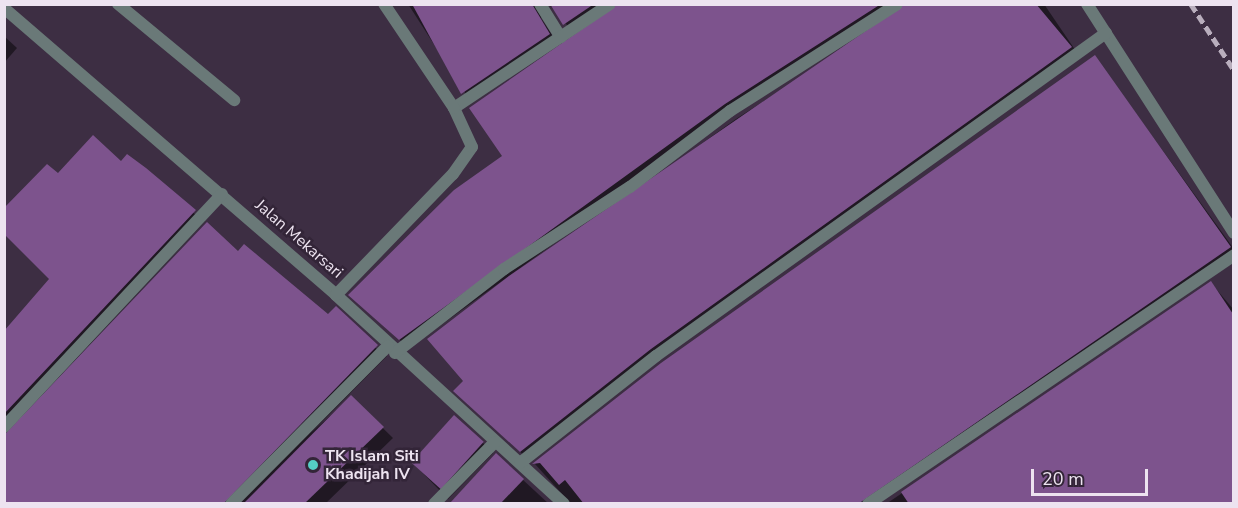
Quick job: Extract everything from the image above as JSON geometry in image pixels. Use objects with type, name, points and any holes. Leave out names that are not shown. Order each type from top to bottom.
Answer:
[{"type":"street","points":[[118,4],[234,100]]},
{"type":"street","points":[[336,295],[470,154],[472,141],[454,108],[384,4]]},
{"type":"street","points":[[540,4],[561,37]]},
{"type":"street","points":[[454,108],[609,4]]},
{"type":"street","points":[[231,504],[392,349],[504,269],[630,187],[729,111],[897,4]]},
{"type":"street","points":[[1088,4],[1233,233]]},
{"type":"street","name":"Jalan Mekarsari","points":[[4,8],[222,194],[564,504]]},
{"type":"street","points":[[520,463],[656,356],[1106,33]]},
{"type":"street","points":[[4,427],[222,194]]},
{"type":"street","points":[[868,504],[1233,255]]},
{"type":"street","points":[[434,504],[495,442]]},
{"type":"building","points":[[412,4],[532,4],[550,34],[461,94]]},
{"type":"building","points":[[550,4],[594,4],[563,25]]},
{"type":"building","points":[[618,4],[881,4],[725,104],[399,340],[348,295],[454,190],[502,156],[469,108]]},
{"type":"building","points":[[905,4],[1036,4],[1072,47],[651,349],[520,452],[453,391],[463,381],[427,339],[509,276]]},
{"type":"building","points":[[1095,55],[1231,247],[858,504],[584,504],[565,480],[559,485],[540,463],[532,464],[661,363]]},
{"type":"building","points":[[93,135],[121,161],[127,154],[196,210],[4,414],[4,331],[49,279],[4,234],[4,208],[47,164],[58,173]]},
{"type":"building","points":[[207,222],[238,251],[244,244],[328,314],[336,306],[378,345],[223,504],[4,504],[4,435]]},
{"type":"building","points":[[1211,281],[1233,314],[1233,504],[909,504],[901,492]]},
{"type":"building","name":"TK Islam Siti Khadijah IV","points":[[351,395],[384,427],[304,504],[243,504]]},
{"type":"building","points":[[454,415],[484,442],[441,489],[411,463]]},
{"type":"building","points":[[496,453],[524,479],[500,504],[449,504]]},
{"type":"railway","points":[[1191,4],[1234,70]]},
{"type":"place","name":"TK Islam Siti Khadijah IV","points":[[313,465]]}]
